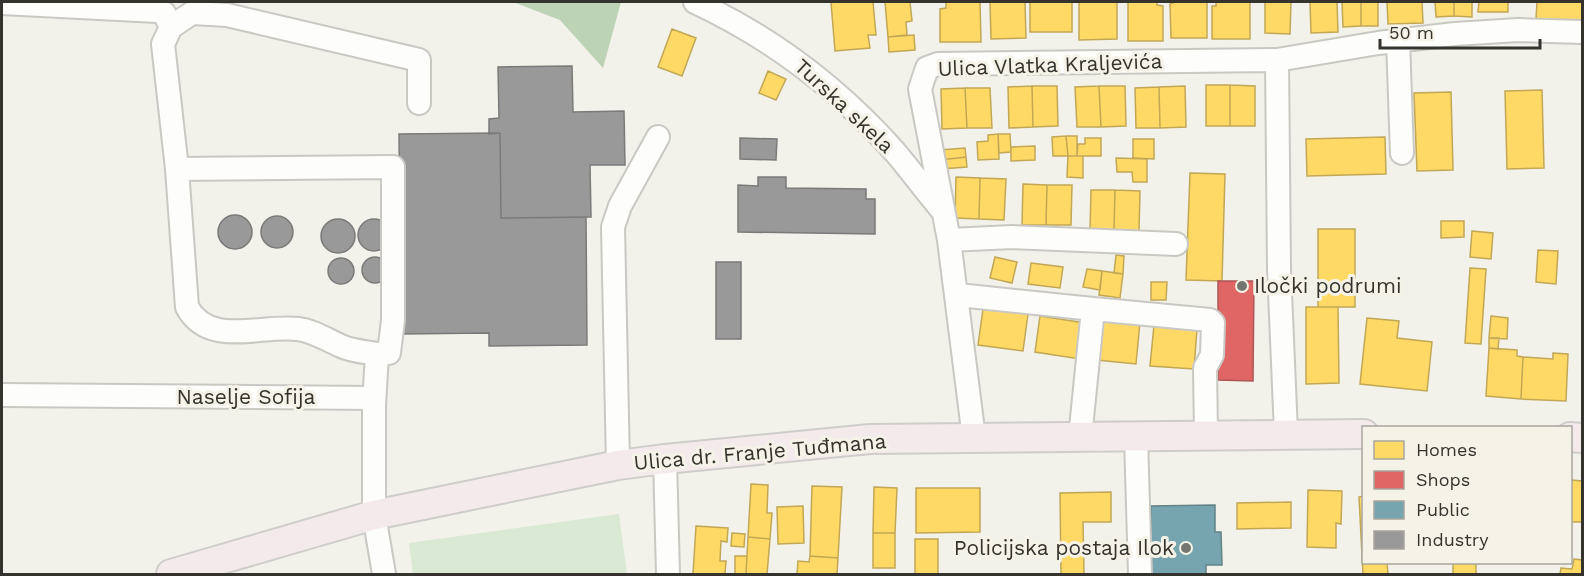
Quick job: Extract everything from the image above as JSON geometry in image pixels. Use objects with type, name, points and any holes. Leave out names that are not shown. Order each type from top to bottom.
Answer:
[{"type":"main road","name":"Ulica dr. Franje Tuđmana","points":[[171,574],[375,514],[618,465],[665,459],[870,439],[1362,434]]},
{"type":"street","name":"Turska skela","points":[[695,2],[799,61],[855,109],[896,153],[944,213]]},
{"type":"street","points":[[2,3],[158,10],[164,13],[171,27]]},
{"type":"street","points":[[177,169],[393,167],[393,320],[389,353],[377,354],[343,348],[319,335],[297,329],[221,332],[194,319],[187,307],[177,169],[163,44],[171,27],[192,13],[227,15],[418,60],[419,103]]},
{"type":"street","name":"Ulica Vlatka Kraljevića","points":[[974,438],[958,295],[920,89],[927,68],[938,64],[1277,60],[1398,40],[1518,30],[1582,32]]},
{"type":"street","points":[[1398,40],[1402,153]]},
{"type":"street","points":[[1277,60],[1279,269],[1286,433]]},
{"type":"street","points":[[618,465],[613,227],[620,206],[658,137]]},
{"type":"street","points":[[949,240],[1012,237],[1176,244]]},
{"type":"street","points":[[958,295],[1210,320],[1213,323],[1212,355],[1205,368],[1206,434]]},
{"type":"street","points":[[1080,438],[1093,309]]},
{"type":"street","points":[[377,354],[374,405],[375,514],[384,574]]},
{"type":"street","name":"Naselje Sofija","points":[[2,395],[374,398],[374,405]]},
{"type":"street","points":[[1136,437],[1140,574]]},
{"type":"street","points":[[665,459],[668,574]]},
{"type":"green space","points":[[513,2],[621,2],[603,68],[560,20]]},
{"type":"green space","points":[[619,514],[627,574],[413,574],[409,543]]},
{"type":"building: Homes","points":[[831,2],[873,2],[876,35],[868,35],[870,48],[835,51]]},
{"type":"building: Homes","points":[[885,2],[910,2],[912,21],[906,22],[907,35],[888,37]]},
{"type":"building: Homes","points":[[946,2],[980,2],[981,42],[940,42],[940,9],[946,8]]},
{"type":"building: Homes","points":[[990,2],[1025,2],[1026,38],[991,39]]},
{"type":"building: Homes","points":[[1030,2],[1072,2],[1072,32],[1030,32]]},
{"type":"building: Homes","points":[[1079,2],[1117,2],[1117,39],[1079,40]]},
{"type":"building: Homes","points":[[1128,2],[1157,2],[1157,5],[1163,6],[1163,41],[1128,41]]},
{"type":"building: Homes","points":[[1207,2],[1207,38],[1171,38],[1170,4]]},
{"type":"building: Homes","points":[[1216,2],[1250,2],[1250,39],[1212,39],[1212,6],[1216,6]]},
{"type":"building: Homes","points":[[1265,2],[1291,2],[1290,34],[1265,33]]},
{"type":"building: Homes","points":[[1310,2],[1337,2],[1338,32],[1311,33]]},
{"type":"building: Homes","points":[[1342,2],[1361,2],[1361,26],[1343,27]]},
{"type":"building: Homes","points":[[1361,2],[1378,2],[1378,26],[1361,26]]},
{"type":"building: Homes","points":[[1387,2],[1422,2],[1423,23],[1388,24]]},
{"type":"building: Homes","points":[[1435,2],[1454,2],[1454,16],[1436,17]]},
{"type":"building: Homes","points":[[1454,2],[1472,2],[1472,17],[1454,16]]},
{"type":"building: Homes","points":[[1479,2],[1508,2],[1508,12],[1478,12]]},
{"type":"building: Homes","points":[[1537,2],[1582,2],[1582,22],[1536,19]]},
{"type":"building: Homes","points":[[672,29],[696,38],[682,76],[658,67]]},
{"type":"building: Homes","points":[[914,35],[915,50],[889,52],[888,37]]},
{"type":"building: Homes","points":[[768,71],[786,79],[776,100],[759,93]]},
{"type":"building: Homes","points":[[1206,85],[1230,85],[1230,126],[1206,126]]},
{"type":"building: Homes","points":[[1230,85],[1255,86],[1255,126],[1230,126]]},
{"type":"building: Homes","points":[[1032,86],[1057,86],[1058,126],[1033,127]]},
{"type":"building: Homes","points":[[1032,86],[1033,127],[1009,128],[1008,87]]},
{"type":"building: Homes","points":[[1099,86],[1125,86],[1126,126],[1101,127]]},
{"type":"building: Homes","points":[[1099,86],[1101,127],[1077,127],[1075,87]]},
{"type":"building: Homes","points":[[1185,86],[1186,127],[1160,128],[1159,87]]},
{"type":"building: Homes","points":[[1159,87],[1160,128],[1136,128],[1135,88]]},
{"type":"building: Homes","points":[[965,88],[990,88],[992,128],[967,128]]},
{"type":"building: Homes","points":[[965,88],[967,128],[942,129],[941,89]]},
{"type":"building: Homes","points":[[1542,90],[1544,168],[1507,169],[1505,91]]},
{"type":"building: Homes","points":[[1451,92],[1453,170],[1417,171],[1414,93]]},
{"type":"building: Homes","points":[[998,134],[1010,134],[1011,152],[999,153]]},
{"type":"building: Homes","points":[[998,134],[999,159],[978,160],[977,142],[988,141],[988,135]]},
{"type":"building: Homes","points":[[1066,136],[1077,136],[1077,156],[1068,156]]},
{"type":"building: Homes","points":[[1066,136],[1068,156],[1053,156],[1052,137]]},
{"type":"building: Homes","points":[[1385,137],[1386,174],[1307,176],[1306,139]]},
{"type":"building: Homes","points":[[1085,138],[1101,138],[1101,156],[1077,156],[1078,144],[1085,144]]},
{"type":"building: Homes","points":[[1133,139],[1154,139],[1154,159],[1133,158]]},
{"type":"building: Homes","points":[[1035,146],[1035,160],[1011,161],[1011,147]]},
{"type":"building: Homes","points":[[965,148],[966,157],[940,160],[940,150]]},
{"type":"building: Homes","points":[[1068,156],[1083,156],[1083,178],[1067,177]]},
{"type":"building: Homes","points":[[966,157],[967,167],[941,169],[940,160]]},
{"type":"building: Homes","points":[[1116,158],[1147,159],[1147,182],[1133,182],[1132,172],[1117,172]]},
{"type":"building: Homes","points":[[1190,173],[1225,174],[1222,281],[1186,280]]},
{"type":"building: Homes","points":[[956,177],[980,178],[979,219],[955,218]]},
{"type":"building: Homes","points":[[980,178],[1006,179],[1004,220],[979,219]]},
{"type":"building: Homes","points":[[1023,184],[1047,185],[1046,225],[1022,225]]},
{"type":"building: Homes","points":[[1047,185],[1072,185],[1071,225],[1046,225]]},
{"type":"building: Homes","points":[[1091,190],[1115,190],[1114,231],[1090,231]]},
{"type":"building: Homes","points":[[1115,190],[1140,191],[1139,231],[1114,231]]},
{"type":"building: Homes","points":[[1441,221],[1464,221],[1464,237],[1441,238]]},
{"type":"building: Homes","points":[[1318,229],[1355,229],[1355,307],[1318,307]]},
{"type":"building: Homes","points":[[1472,231],[1493,233],[1491,259],[1470,257]]},
{"type":"building: Homes","points":[[1538,250],[1558,251],[1556,284],[1536,282]]},
{"type":"building: Homes","points":[[1116,255],[1124,256],[1123,274],[1114,273]]},
{"type":"building: Homes","points":[[995,257],[1017,262],[1012,283],[990,278]]},
{"type":"building: Homes","points":[[1031,263],[1063,267],[1060,288],[1028,284]]},
{"type":"building: Homes","points":[[1470,268],[1486,269],[1481,344],[1465,343]]},
{"type":"building: Homes","points":[[1087,269],[1102,271],[1100,290],[1083,287]]},
{"type":"building: Homes","points":[[1102,271],[1123,274],[1120,298],[1099,295]]},
{"type":"building: Homes","points":[[1151,282],[1167,282],[1166,300],[1151,300]]},
{"type":"building: Homes","points":[[1306,307],[1338,307],[1339,383],[1306,384]]},
{"type":"building: Homes","points":[[983,309],[1028,314],[1023,351],[978,345]]},
{"type":"building: Homes","points":[[1040,316],[1085,323],[1080,359],[1035,352]]},
{"type":"building: Homes","points":[[1491,316],[1508,318],[1507,339],[1489,338]]},
{"type":"building: Homes","points":[[1101,318],[1140,322],[1136,364],[1097,360]]},
{"type":"building: Homes","points":[[1367,318],[1399,321],[1397,338],[1432,342],[1427,391],[1360,384]]},
{"type":"building: Homes","points":[[1154,325],[1197,329],[1194,369],[1150,366]]},
{"type":"building: Homes","points":[[1489,338],[1499,338],[1498,349],[1489,348]]},
{"type":"building: Homes","points":[[1489,348],[1517,350],[1517,356],[1523,357],[1521,399],[1486,396]]},
{"type":"building: Homes","points":[[1553,353],[1568,354],[1566,401],[1521,399],[1523,357],[1553,359]]},
{"type":"building: Homes","points":[[1572,480],[1582,481],[1582,522],[1572,522]]},
{"type":"building: Homes","points":[[751,484],[768,485],[767,513],[772,513],[770,539],[748,537]]},
{"type":"building: Homes","points":[[812,486],[842,487],[838,558],[810,556]]},
{"type":"building: Homes","points":[[874,487],[897,488],[895,533],[873,533]]},
{"type":"building: Homes","points":[[916,488],[980,488],[980,532],[916,533]]},
{"type":"building: Homes","points":[[1308,490],[1342,491],[1341,524],[1336,523],[1336,548],[1307,547]]},
{"type":"building: Homes","points":[[1111,492],[1111,522],[1083,522],[1084,574],[1061,574],[1060,493]]},
{"type":"building: Homes","points":[[1362,496],[1362,555],[1359,497]]},
{"type":"building: Homes","points":[[1291,502],[1291,528],[1237,529],[1237,503]]},
{"type":"building: Homes","points":[[803,506],[804,543],[778,544],[777,507]]},
{"type":"building: Homes","points":[[696,526],[728,528],[727,542],[721,541],[720,561],[726,561],[725,574],[693,574]]},
{"type":"building: Homes","points":[[732,533],[745,534],[744,547],[731,546]]},
{"type":"building: Homes","points":[[873,533],[895,533],[895,568],[873,568]]},
{"type":"building: Homes","points":[[748,537],[770,539],[767,574],[746,574]]},
{"type":"building: Homes","points":[[915,539],[938,539],[938,574],[915,574]]},
{"type":"building: Homes","points":[[735,556],[747,556],[746,574],[735,574]]},
{"type":"building: Homes","points":[[810,556],[838,558],[837,574],[797,574],[798,561],[809,562]]},
{"type":"building: Homes","points":[[1574,559],[1582,560],[1582,574],[1560,574],[1561,568],[1572,569]]},
{"type":"building: Homes","points":[[1362,564],[1387,564],[1388,574],[1363,574]]},
{"type":"building: Homes","points":[[1453,564],[1476,564],[1476,574],[1453,574]]},
{"type":"building: Shops","points":[[1218,281],[1254,281],[1253,381],[1218,380]]},
{"type":"building: Public","name":"Policijska postaja Ilok","points":[[1215,505],[1215,532],[1221,532],[1222,565],[1206,565],[1206,574],[1151,574],[1151,506]]},
{"type":"building: Industry","points":[[572,66],[573,112],[624,111],[625,165],[590,165],[591,217],[501,218],[500,133],[489,134],[489,119],[499,118],[498,67]]},
{"type":"building: Industry","points":[[500,133],[501,218],[586,217],[587,345],[489,346],[489,333],[401,334],[399,134]]},
{"type":"building: Industry","points":[[740,138],[777,139],[776,160],[740,159]]},
{"type":"building: Industry","points":[[758,177],[786,177],[786,188],[866,189],[866,199],[875,199],[875,234],[738,232],[738,185],[758,186]]},
{"type":"building: Industry","points":[[235,215],[247,220],[252,232],[247,244],[235,249],[223,244],[218,232],[223,220]]},
{"type":"building: Industry","points":[[277,216],[289,220],[293,232],[289,244],[277,248],[265,244],[261,232],[265,220]]},
{"type":"building: Industry","points":[[338,219],[350,224],[355,236],[350,248],[338,253],[326,248],[321,236],[326,224]]},
{"type":"building: Industry","points":[[374,219],[385,224],[390,235],[385,246],[374,251],[363,246],[358,235],[363,224]]},
{"type":"building: Industry","points":[[375,257],[384,261],[388,270],[384,279],[375,283],[366,279],[362,270],[366,261]]},
{"type":"building: Industry","points":[[341,258],[351,261],[354,271],[351,281],[341,284],[331,281],[328,271],[331,261]]},
{"type":"building: Industry","points":[[716,262],[741,262],[741,339],[716,339]]},
{"type":"place","name":"Iločki podrumi","points":[[1242,286]]},
{"type":"place","name":"Policijska postaja Ilok","points":[[1186,548]]}]
